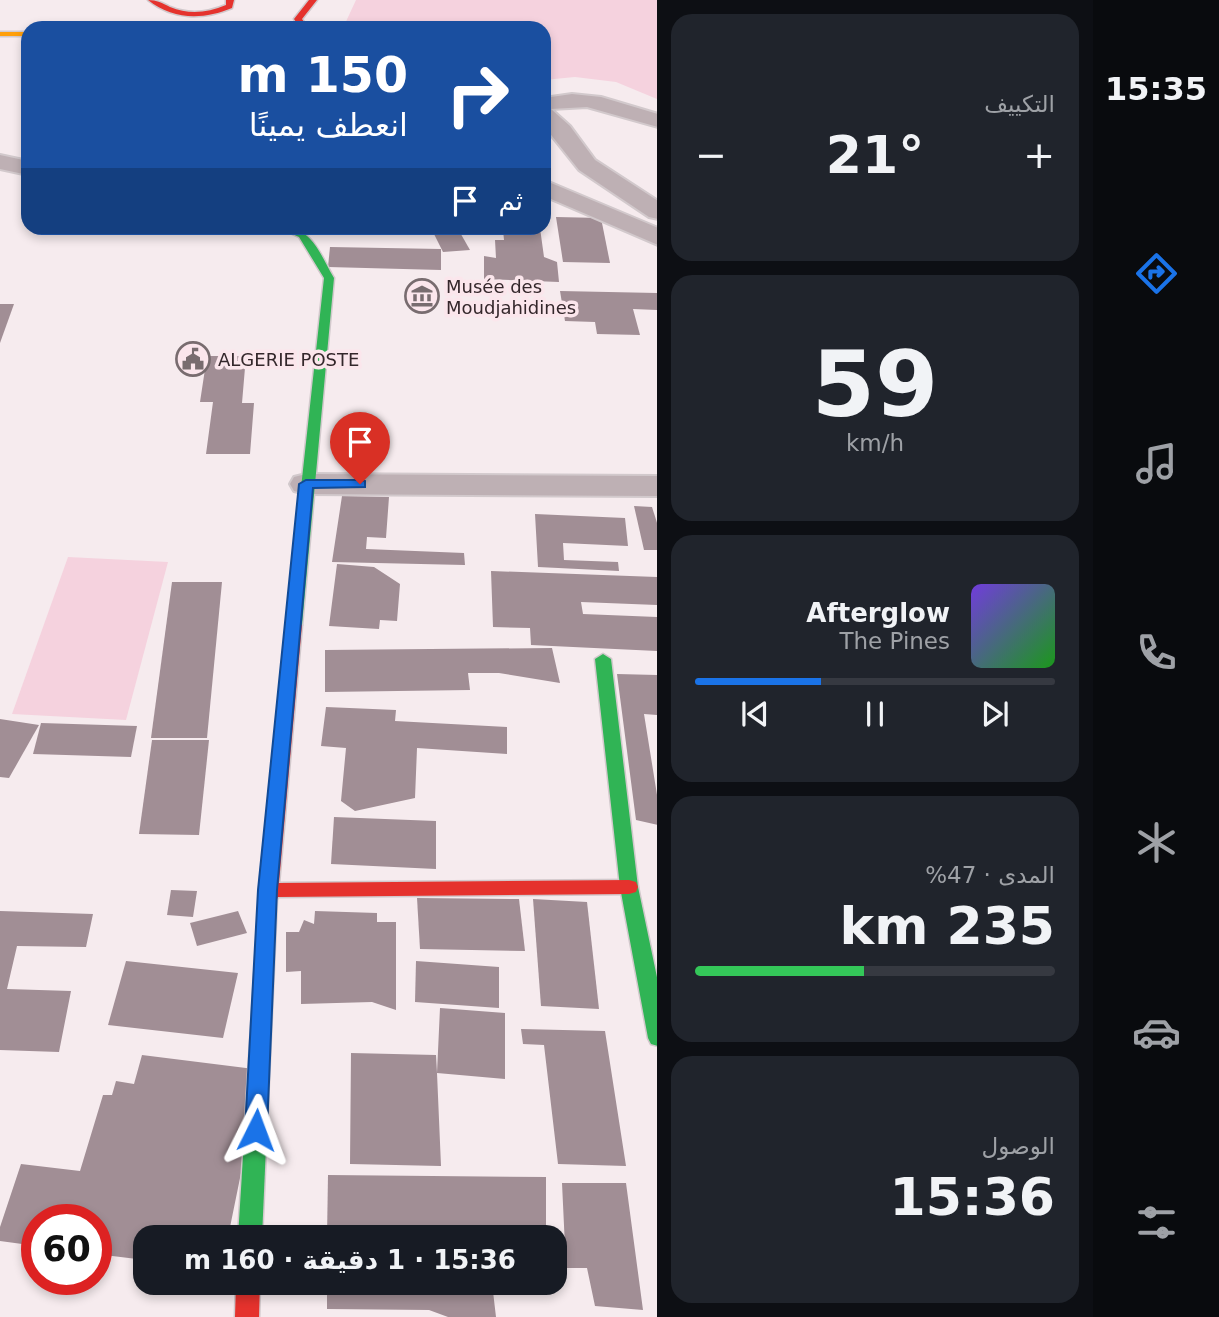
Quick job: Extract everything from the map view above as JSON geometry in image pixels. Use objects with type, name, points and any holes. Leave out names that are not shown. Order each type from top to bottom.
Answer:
[{"type":"main road","points":[[152,0],[165,10],[190,18],[217,13],[229,6],[230,0]]},
{"type":"main road","points":[[299,21],[298,19],[313,0]]},
{"type":"main road","points":[[0,34],[21,34]]},
{"type":"main road","points":[[251,1225],[268,890],[328,278],[303,235]]},
{"type":"main road","points":[[603,659],[629,887],[657,1038]]},
{"type":"main road","points":[[268,890],[629,887]]},
{"type":"main road","points":[[247,1317],[248,1295]]},
{"type":"street","points":[[551,103],[561,99],[587,101],[657,121]]},
{"type":"street","points":[[551,121],[587,165],[657,212]]},
{"type":"street","points":[[0,162],[21,166]]},
{"type":"street","points":[[551,190],[657,238]]},
{"type":"street","points":[[306,484],[657,486]]},
{"type":"shaded area","points":[[356,0],[657,0],[657,99],[616,82],[575,77],[551,79],[551,21],[346,21]]},
{"type":"shaded area","points":[[68,557],[168,562],[126,720],[12,714]]},
{"type":"building","points":[[556,217],[601,218],[610,263],[563,262]]},
{"type":"building","points":[[434,235],[461,235],[470,250],[443,252]]},
{"type":"building","points":[[504,235],[541,235],[544,257],[557,262],[559,282],[484,279],[484,256],[496,258],[495,240],[504,240]]},
{"type":"building","points":[[330,247],[441,249],[441,270],[328,267]]},
{"type":"building","points":[[560,291],[657,293],[657,310],[633,309],[640,335],[597,334],[595,322],[565,321]]},
{"type":"building","points":[[0,304],[14,304],[0,343]]},
{"type":"building","points":[[207,356],[246,356],[242,403],[254,403],[250,454],[206,454],[213,402],[200,402]]},
{"type":"building","points":[[342,496],[389,497],[386,538],[367,537],[366,549],[464,553],[465,565],[332,562]]},
{"type":"building","points":[[634,506],[652,507],[657,523],[657,550],[644,550]]},
{"type":"building","points":[[535,514],[625,518],[628,546],[563,543],[564,560],[618,562],[619,571],[538,567]]},
{"type":"building","points":[[337,564],[374,567],[400,584],[397,621],[380,620],[379,629],[329,626]]},
{"type":"building","points":[[491,571],[657,577],[657,605],[581,602],[583,614],[657,617],[657,651],[531,645],[530,628],[493,627]]},
{"type":"building","points":[[172,582],[222,582],[207,738],[151,738]]},
{"type":"building","points":[[552,648],[560,683],[499,673],[468,673],[470,690],[325,692],[325,650]]},
{"type":"building","points":[[617,674],[657,675],[657,715],[644,714],[657,795],[657,825],[636,820]]},
{"type":"building","points":[[326,707],[396,710],[395,721],[507,727],[507,754],[417,748],[415,798],[355,811],[341,801],[346,748],[321,746]]},
{"type":"building","points":[[0,719],[39,725],[9,778],[0,777]]},
{"type":"building","points":[[41,723],[137,726],[131,757],[33,754]]},
{"type":"building","points":[[152,740],[209,740],[199,835],[139,834]]},
{"type":"building","points":[[334,817],[436,821],[436,869],[331,864]]},
{"type":"building","points":[[171,890],[197,891],[193,917],[167,915]]},
{"type":"building","points":[[417,898],[519,899],[525,951],[420,949]]},
{"type":"building","points":[[533,899],[587,902],[599,1009],[541,1006]]},
{"type":"building","points":[[0,911],[93,914],[86,947],[17,946],[7,989],[71,991],[59,1052],[0,1050]]},
{"type":"building","points":[[238,911],[247,933],[197,946],[190,923]]},
{"type":"building","points":[[315,911],[377,913],[377,922],[396,922],[396,1010],[372,1002],[301,1004],[301,971],[286,972],[286,932],[299,932],[304,920],[314,924]]},
{"type":"building","points":[[126,961],[238,973],[223,1038],[108,1025]]},
{"type":"building","points":[[416,961],[499,967],[499,1008],[415,1002]]},
{"type":"building","points":[[440,1008],[505,1013],[505,1079],[437,1073]]},
{"type":"building","points":[[521,1029],[605,1031],[626,1166],[558,1164],[544,1045],[523,1044]]},
{"type":"building","points":[[351,1053],[436,1055],[441,1166],[350,1164]]},
{"type":"building","points":[[142,1055],[262,1070],[230,1225],[133,1225],[133,1259],[112,1256],[112,1204],[21,1204],[21,1244],[0,1241],[0,1227],[21,1164],[80,1171],[103,1095],[112,1095],[116,1081],[134,1084]]},
{"type":"building","points":[[328,1175],[546,1177],[546,1225],[327,1225]]},
{"type":"building","points":[[562,1183],[626,1183],[643,1310],[595,1306],[587,1268],[567,1268],[567,1225],[564,1225]]},
{"type":"building","points":[[327,1295],[493,1295],[496,1317],[448,1317],[429,1310],[327,1309]]},
{"type":"traffic: fast","points":[[294,625],[329,278],[303,235]]},
{"type":"traffic: fast","points":[[603,659],[629,887],[657,1033]]},
{"type":"traffic: fast","points":[[251,1225],[268,898]]},
{"type":"traffic: slow","points":[[0,34],[21,34]]},
{"type":"traffic: jam","points":[[152,0],[171,10],[190,15],[219,10],[229,6],[230,0]]},
{"type":"traffic: jam","points":[[299,21],[298,19],[313,0]]},
{"type":"traffic: jam","points":[[268,898],[294,625]]},
{"type":"traffic: jam","points":[[268,890],[629,887]]},
{"type":"traffic: jam","points":[[247,1317],[248,1295]]},
{"type":"place","name":"Musée des Moudjahidines","points":[[422,296]]},
{"type":"place","name":"ALGERIE POSTE","points":[[193,359]]},
{"type":"route","points":[[256,1130],[268,890],[306,484],[360,484]]}]
